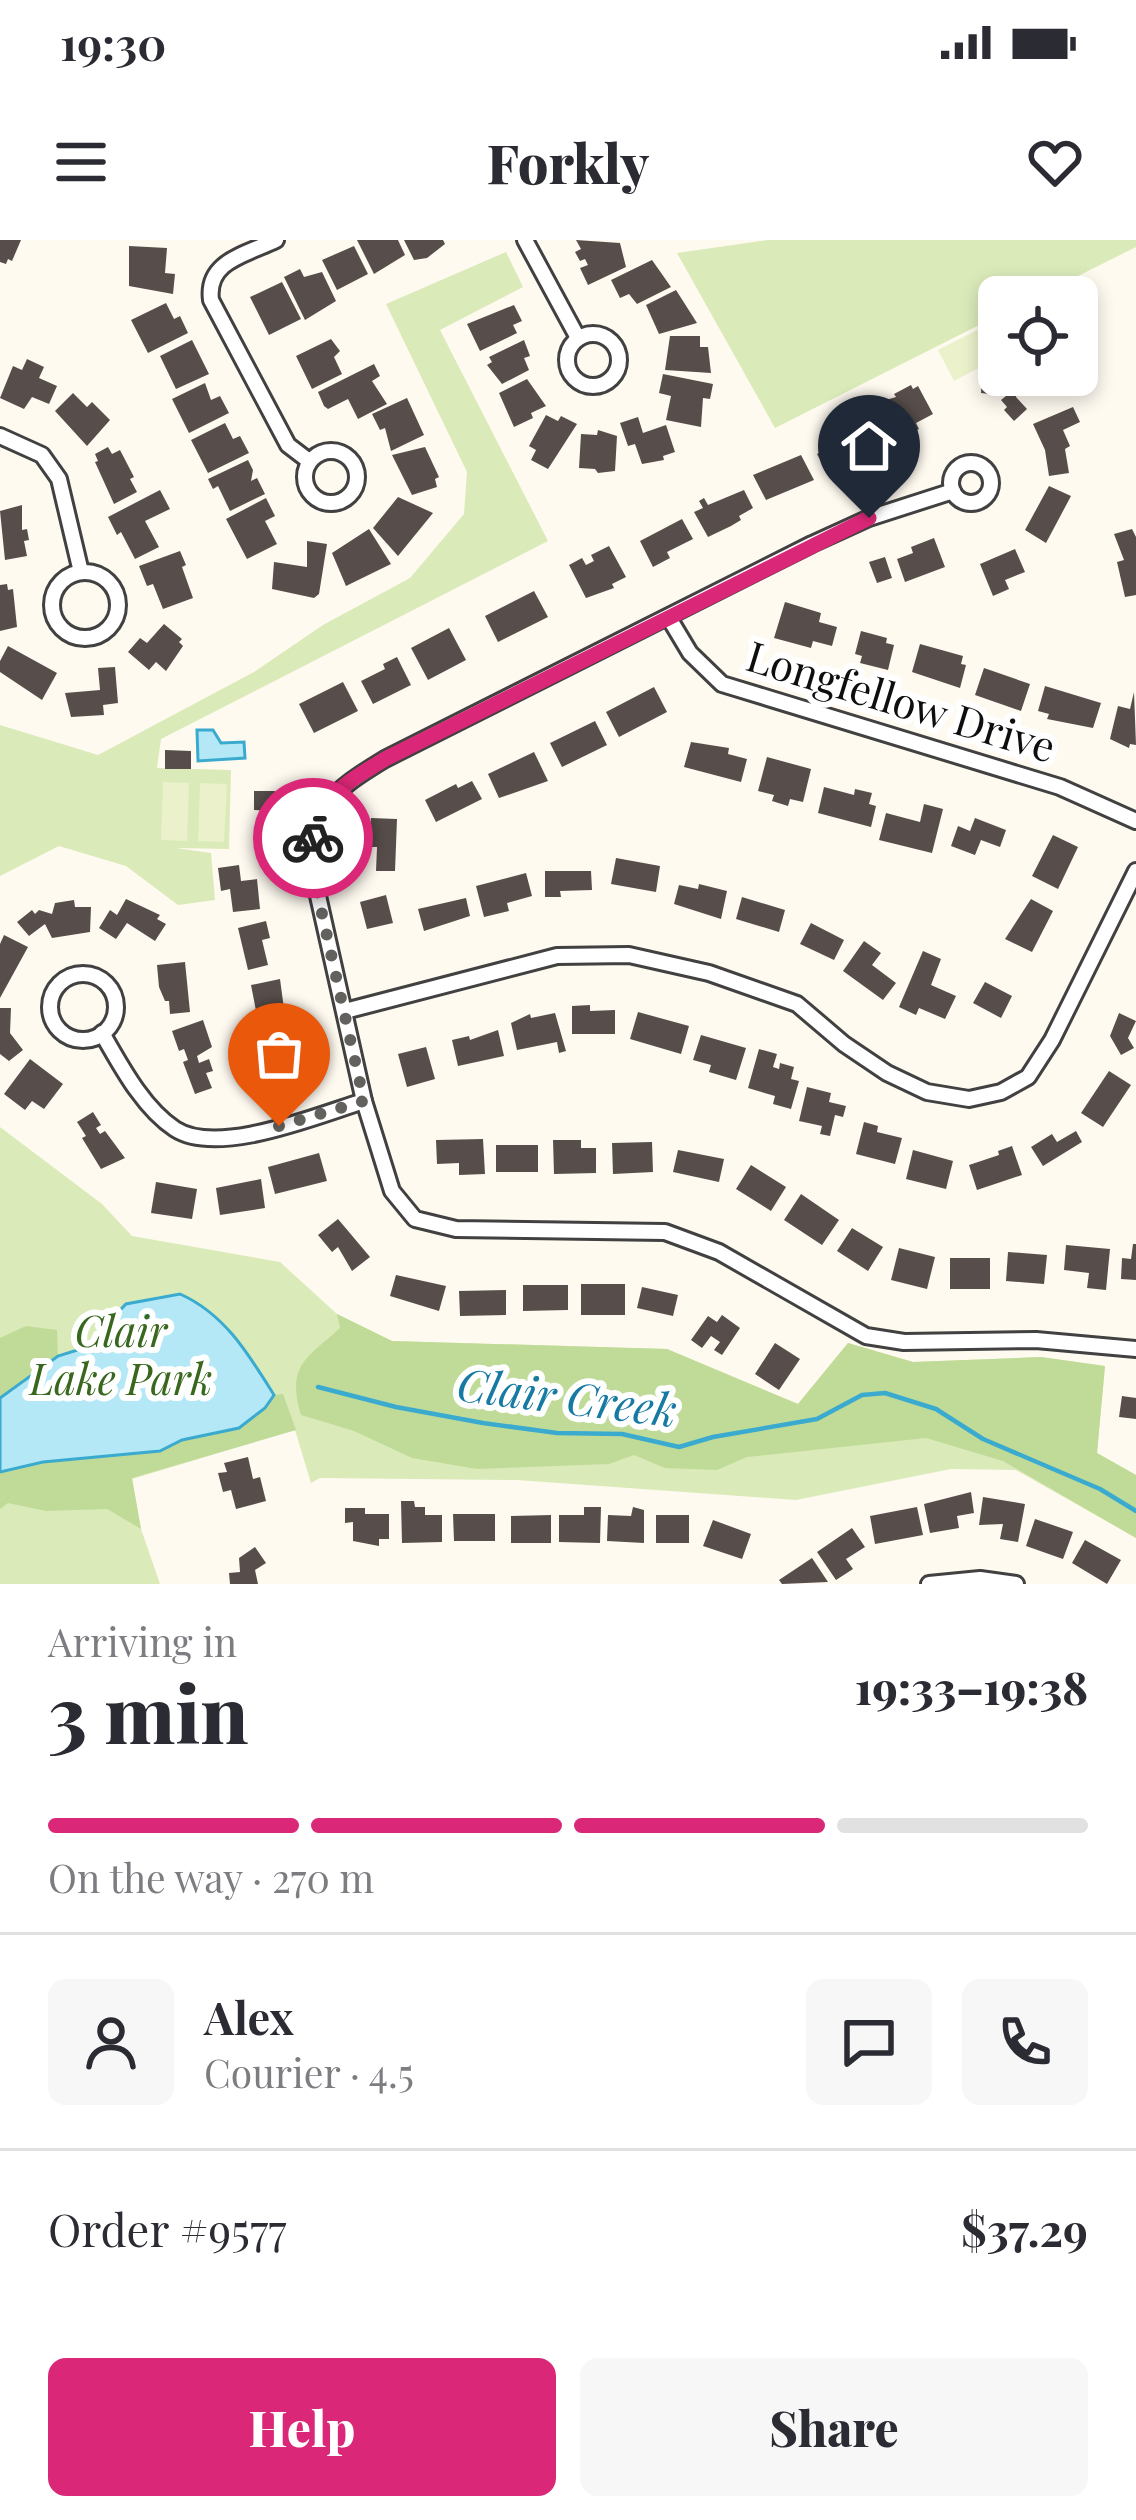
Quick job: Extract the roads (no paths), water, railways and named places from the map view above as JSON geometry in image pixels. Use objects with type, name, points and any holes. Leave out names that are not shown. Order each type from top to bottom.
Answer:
[{"type":"street","points":[[276,240],[216,269],[209,282],[211,300],[288,445],[309,461]]},
{"type":"street","points":[[525,240],[578,338]]},
{"type":"street","points":[[0,436],[42,455],[59,479],[81,572]]},
{"type":"street","points":[[952,490],[831,535],[343,784],[320,812],[311,843],[314,878],[364,1101],[392,1191],[415,1220],[456,1229],[665,1232],[719,1252],[866,1336],[904,1342],[1036,1340],[1136,1349]]},
{"type":"street","points":[[81,572],[106,579],[119,606],[112,626],[86,639],[64,632],[52,612],[59,584],[81,572]]},
{"type":"street","name":"Longfellow Drive","points":[[669,618],[690,653],[722,684],[1038,779],[1136,821]]},
{"type":"street","points":[[345,1011],[557,956],[629,955],[709,973],[797,1004],[886,1073],[927,1092],[969,1099],[1001,1092],[1028,1077],[1052,1040],[1136,871]]},
{"type":"street","points":[[90,975],[110,988],[115,1010],[102,1034],[78,1040],[62,1033],[50,1011],[50,1000],[60,983],[90,975]]},
{"type":"street","points":[[102,1034],[156,1112],[180,1132],[198,1138],[251,1133],[364,1101]]},
{"type":"street","points":[[928,1584],[980,1579],[1016,1584]]},
{"type":"water","points":[[197,730],[213,730],[221,743],[244,742],[245,758],[198,761]]},
{"type":"water","points":[[180,1294],[223,1324],[245,1351],[274,1395],[265,1408],[239,1428],[182,1440],[160,1451],[43,1462],[0,1472],[0,1398],[58,1356],[84,1348],[126,1304]]},
{"type":"waterway","name":"Clair Creek","points":[[318,1387],[483,1423],[557,1433],[622,1434],[679,1447],[817,1419],[862,1395],[885,1393],[936,1409],[983,1439],[1100,1489],[1136,1511]]},
{"type":"park label","name":"Clair Lake Park","points":[[121,1356]]}]
